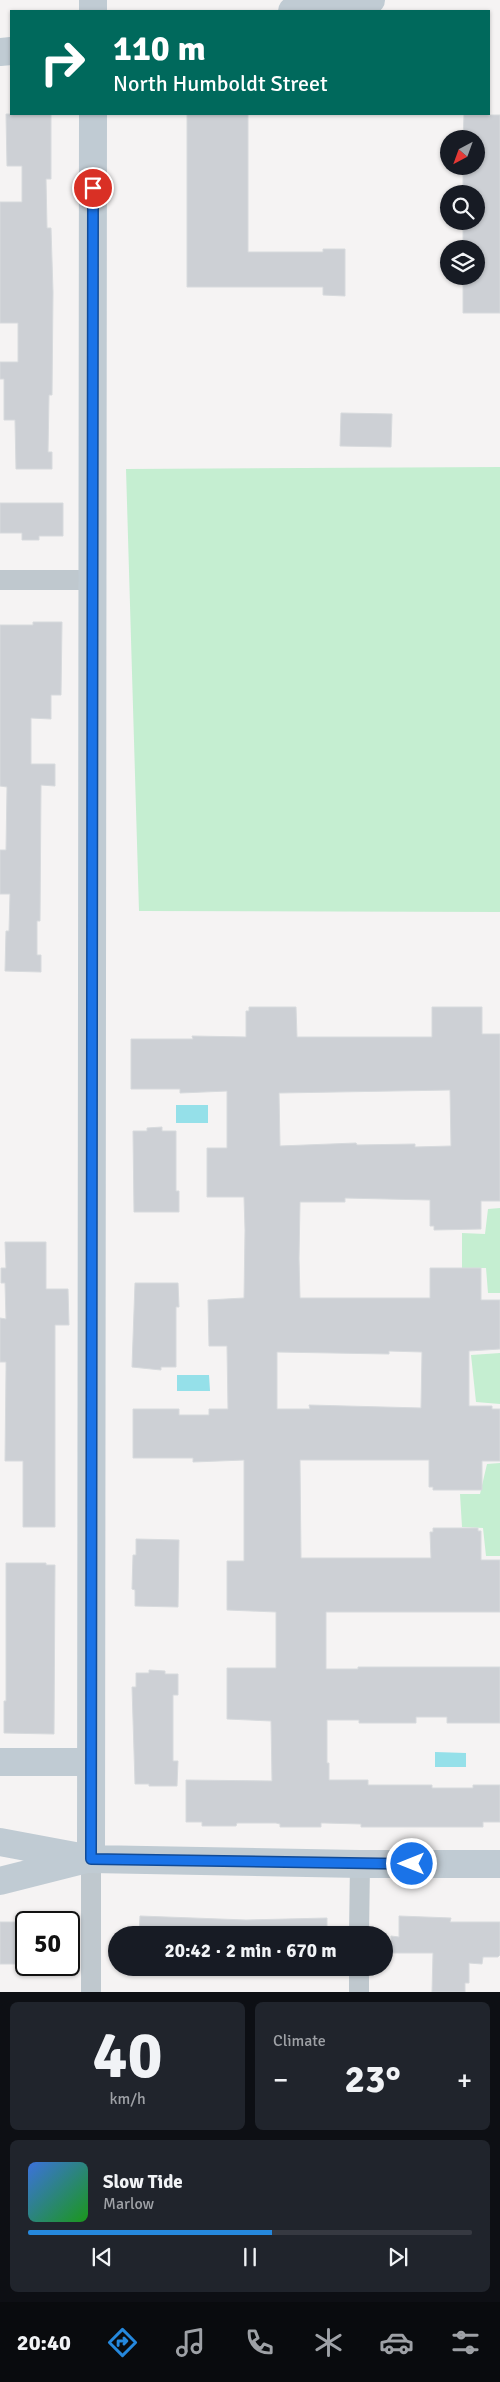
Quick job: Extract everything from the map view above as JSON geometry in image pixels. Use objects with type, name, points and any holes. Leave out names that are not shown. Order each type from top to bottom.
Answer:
[{"type":"street","points":[[299,10],[371,0]]},
{"type":"street","points":[[91,1992],[93,115]]},
{"type":"street","points":[[0,580],[92,580]]},
{"type":"street","points":[[0,1762],[90,1762]]},
{"type":"street","points":[[0,1842],[91,1859],[360,1864],[500,1864]]},
{"type":"street","points":[[0,1881],[91,1859]]},
{"type":"street","points":[[360,1864],[360,1926]]},
{"type":"street","points":[[359,1976],[359,1992]]},
{"type":"green space","points":[[500,467],[500,912],[139,911],[126,469]]},
{"type":"green space","points":[[500,1208],[500,1293],[488,1293],[486,1268],[462,1268],[462,1233],[485,1234],[488,1209]]},
{"type":"green space","points":[[500,1353],[500,1404],[476,1402],[471,1355]]},
{"type":"green space","points":[[500,1463],[500,1556],[486,1556],[483,1528],[462,1527],[460,1494],[480,1494],[487,1464]]},
{"type":"water","points":[[176,1105],[208,1105],[208,1123],[176,1123]]},
{"type":"water","points":[[177,1375],[209,1375],[210,1391],[177,1391]]},
{"type":"water","points":[[435,1752],[466,1753],[466,1767],[435,1767]]},
{"type":"building","points":[[6,114],[51,115],[51,179],[46,179],[47,228],[51,228],[53,292],[52,395],[49,395],[48,452],[52,452],[52,469],[16,469],[15,420],[4,420],[4,379],[0,379],[0,362],[18,362],[18,323],[0,323],[0,202],[22,202],[22,166],[7,166]]},
{"type":"building","points":[[187,115],[248,115],[248,252],[323,252],[323,249],[345,249],[345,296],[323,295],[323,287],[187,287]]},
{"type":"building","points":[[464,115],[500,115],[500,313],[463,313],[463,285],[485,285],[485,240],[463,240],[463,230],[485,230],[485,185],[463,185],[463,175],[485,175],[485,130],[463,130]]},
{"type":"building","points":[[341,413],[392,414],[391,447],[340,446]]},
{"type":"building","points":[[0,503],[63,503],[63,536],[39,536],[39,540],[22,540],[22,533],[0,533]]},
{"type":"building","points":[[33,622],[62,622],[61,695],[51,695],[51,719],[31,718],[31,764],[55,764],[55,786],[41,785],[40,921],[37,921],[37,955],[41,955],[41,972],[5,971],[6,931],[9,931],[10,894],[0,894],[0,850],[6,850],[7,787],[0,786],[0,625],[33,625]]},
{"type":"building","points":[[249,1007],[296,1007],[297,1037],[432,1037],[432,1007],[482,1007],[482,1034],[500,1034],[500,1201],[481,1201],[481,1229],[434,1230],[434,1226],[430,1226],[430,1200],[345,1198],[345,1202],[300,1202],[299,1258],[300,1298],[430,1298],[430,1268],[481,1268],[481,1300],[500,1300],[500,1349],[469,1351],[469,1406],[492,1406],[492,1409],[500,1409],[500,1461],[482,1461],[482,1490],[433,1490],[433,1487],[429,1487],[429,1460],[300,1460],[301,1558],[431,1558],[430,1532],[433,1532],[433,1528],[478,1528],[478,1531],[481,1531],[481,1560],[500,1560],[500,1612],[326,1612],[326,1669],[358,1669],[358,1667],[500,1667],[500,1723],[447,1723],[447,1717],[416,1717],[416,1723],[359,1723],[359,1720],[327,1720],[329,1780],[368,1780],[368,1785],[432,1785],[432,1788],[473,1788],[473,1785],[500,1785],[500,1822],[483,1822],[483,1827],[361,1827],[361,1824],[321,1823],[321,1827],[280,1827],[280,1824],[276,1823],[237,1823],[236,1826],[202,1826],[202,1822],[186,1822],[186,1780],[272,1781],[271,1721],[227,1719],[227,1668],[276,1668],[276,1612],[227,1610],[227,1561],[244,1561],[244,1460],[193,1462],[193,1458],[133,1458],[133,1409],[179,1409],[179,1415],[209,1415],[209,1409],[228,1409],[227,1346],[209,1346],[208,1300],[244,1298],[245,1230],[244,1197],[207,1197],[207,1148],[227,1148],[227,1091],[180,1093],[180,1089],[131,1089],[131,1039],[193,1039],[192,1036],[246,1037],[246,1011],[249,1011]],"holes":[[[450,1090],[451,1146],[415,1147],[415,1144],[357,1145],[356,1143],[280,1146],[279,1093]],[[389,1351],[422,1352],[421,1408],[309,1405],[310,1409],[277,1409],[277,1352],[389,1354]]]},
{"type":"building","points":[[162,1127],[162,1131],[176,1131],[176,1191],[179,1191],[179,1212],[134,1212],[133,1131],[147,1131],[147,1128]]},
{"type":"building","points":[[5,1242],[46,1242],[46,1289],[68,1289],[69,1325],[55,1325],[55,1527],[23,1527],[23,1461],[5,1461],[6,1362],[0,1362],[0,1318],[6,1319],[5,1283],[1,1283],[1,1268],[6,1268]]},
{"type":"building","points":[[135,1283],[178,1283],[179,1307],[176,1307],[176,1367],[161,1367],[161,1370],[132,1367]]},
{"type":"building","points":[[136,1539],[179,1540],[178,1607],[135,1606],[135,1590],[132,1589],[133,1555],[136,1555]]},
{"type":"building","points":[[6,1563],[46,1563],[46,1565],[55,1565],[54,1734],[4,1733],[4,1701],[6,1701]]},
{"type":"building","points":[[149,1670],[165,1671],[165,1674],[178,1674],[178,1695],[173,1695],[173,1761],[178,1761],[177,1786],[135,1784],[132,1687],[136,1687],[136,1673],[149,1673]]},
{"type":"building","points":[[140,1916],[246,1920],[327,1918],[327,1926],[139,1926]]},
{"type":"building","points":[[399,1916],[451,1918],[450,1922],[500,1922],[500,1955],[498,1957],[483,1957],[482,1964],[469,1963],[469,1983],[465,1983],[465,1992],[432,1992],[433,1953],[393,1953],[393,1936],[399,1937]]},
{"type":"building","points":[[0,1922],[15,1922],[15,1964],[0,1964]]},
{"type":"route","points":[[93,188],[91,1859],[412,1864]]}]
